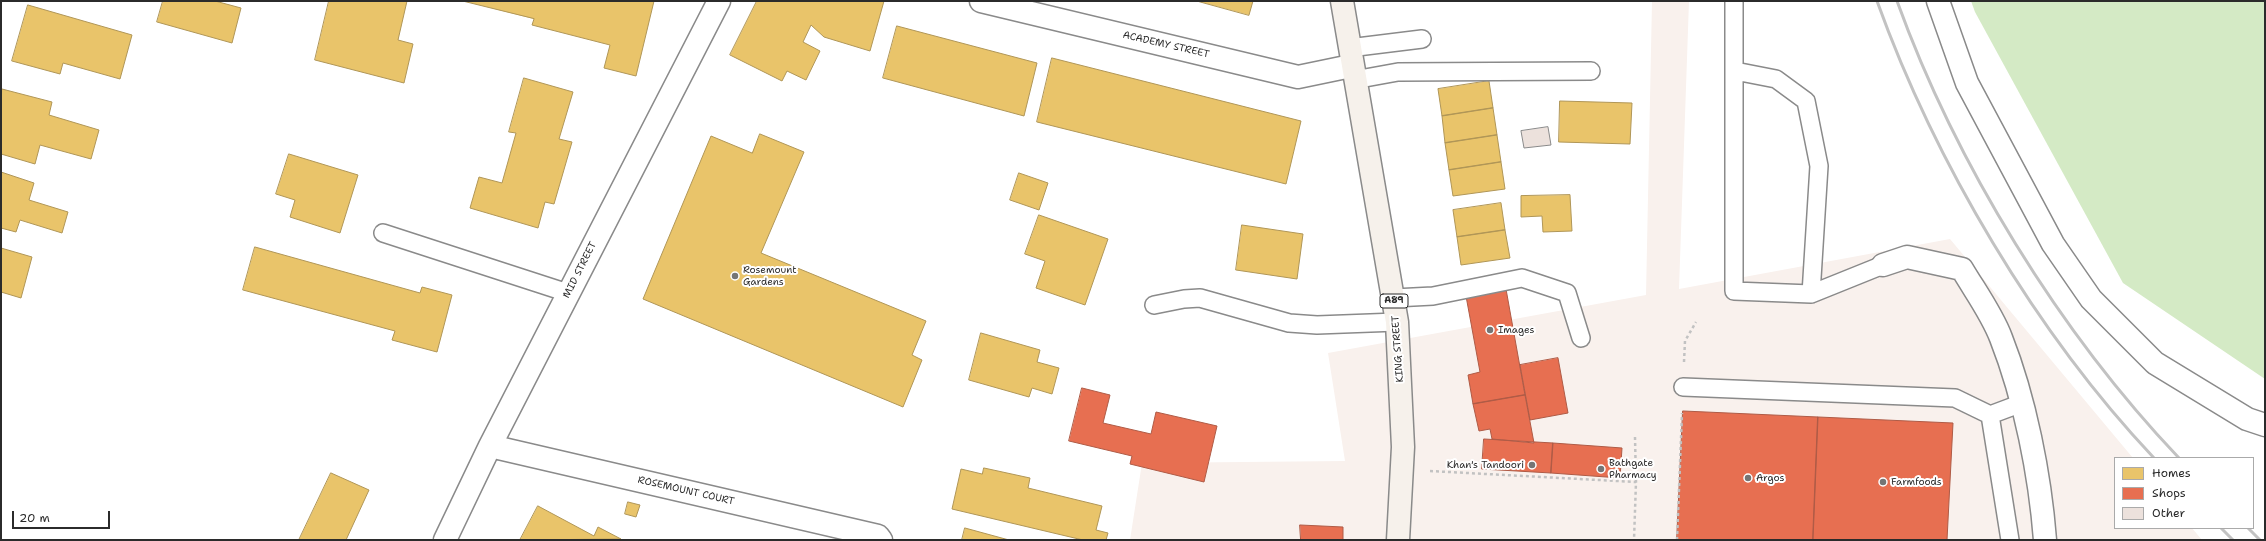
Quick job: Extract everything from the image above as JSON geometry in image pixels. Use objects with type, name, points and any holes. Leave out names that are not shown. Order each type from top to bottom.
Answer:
[{"type":"main road","name":"A89","points":[[1342,1],[1351,65]]},
{"type":"main road","name":"KING STREET","points":[[1351,65],[1394,298],[1397,322],[1403,447],[1398,540]]},
{"type":"street","name":"MID STREET","points":[[445,540],[490,446],[719,1]]},
{"type":"street","name":"ACADEMY STREET","points":[[981,1],[1298,77],[1351,65]]},
{"type":"street","points":[[1938,1],[1967,83],[2054,244],[2091,299],[2155,363],[2247,419],[2265,425]]},
{"type":"street","points":[[1883,265],[1907,258],[1962,269],[2001,337],[2022,403],[2043,510],[2046,540]]},
{"type":"street","name":"ROSEMOUNT COURT","points":[[490,446],[878,536],[881,540]]},
{"type":"lane","points":[[1734,1],[1734,291],[1811,294],[1883,265]]},
{"type":"lane","points":[[1351,65],[1422,40]]},
{"type":"lane","points":[[1351,65],[1398,72],[1591,71]]},
{"type":"lane","points":[[1735,71],[1776,79],[1806,102],[1819,166],[1811,294]]},
{"type":"lane","points":[[383,233],[568,293]]},
{"type":"lane","points":[[1394,298],[1433,296],[1522,278],[1567,293],[1581,338]]},
{"type":"lane","points":[[1154,306],[1184,299],[1200,298],[1289,323],[1317,325],[1397,322]]},
{"type":"lane","points":[[1683,387],[1955,398],[1990,415],[2022,403]]},
{"type":"lane","points":[[1990,415],[2010,540]]},
{"type":"path","points":[[1677,540],[1685,341],[1696,322]]},
{"type":"path","points":[[1634,540],[1636,437]]},
{"type":"path","points":[[1401,470],[1636,482]]},
{"type":"shaded area","points":[[1652,1],[1689,1],[1679,289],[1950,239],[2132,457],[2114,457],[2114,529],[2193,529],[2202,540],[1130,540],[1142,463],[1345,461],[1328,353],[1646,295]]},
{"type":"green space","points":[[1971,1],[2265,1],[2265,379],[2123,283],[1975,12]]},
{"type":"building: Homes","points":[[163,1],[215,1],[241,8],[232,43],[157,22]]},
{"type":"building: Homes","points":[[329,1],[407,1],[398,40],[413,44],[404,83],[315,60]]},
{"type":"building: Homes","points":[[463,1],[654,1],[636,76],[604,68],[610,45],[532,25],[534,19]]},
{"type":"building: Homes","points":[[757,1],[884,1],[870,51],[824,37],[811,25],[803,42],[820,51],[806,80],[787,71],[782,81],[730,55]]},
{"type":"building: Homes","points":[[1197,1],[1253,1],[1249,15]]},
{"type":"building: Homes","points":[[28,5],[132,35],[120,79],[63,63],[60,74],[12,61]]},
{"type":"building: Homes","points":[[897,26],[1037,63],[1024,116],[883,78]]},
{"type":"building: Homes","points":[[1052,58],[1301,121],[1286,184],[1037,122]]},
{"type":"building: Homes","points":[[524,78],[573,92],[559,139],[572,142],[554,204],[545,202],[538,228],[470,208],[479,177],[502,183],[516,133],[509,132]]},
{"type":"building: Homes","points":[[1489,81],[1493,108],[1442,116],[1438,89]]},
{"type":"building: Homes","points":[[2,89],[52,102],[49,115],[99,130],[91,159],[40,145],[35,164],[1,154]]},
{"type":"building: Homes","points":[[1560,101],[1632,103],[1630,144],[1559,142]]},
{"type":"building: Homes","points":[[1493,108],[1497,135],[1445,143],[1442,116]]},
{"type":"building: Homes","name":"Rosemount Gardens","points":[[760,134],[804,152],[761,253],[926,321],[912,355],[922,360],[903,407],[643,299],[711,136],[752,153]]},
{"type":"building: Homes","points":[[1497,135],[1501,162],[1449,170],[1445,143]]},
{"type":"building: Homes","points":[[289,154],[358,175],[340,233],[290,217],[295,200],[276,194]]},
{"type":"building: Homes","points":[[1501,162],[1505,189],[1453,196],[1449,170]]},
{"type":"building: Homes","points":[[1,172],[34,183],[29,200],[68,212],[62,233],[20,220],[16,232],[1,228]]},
{"type":"building: Homes","points":[[1019,173],[1048,183],[1039,210],[1010,200]]},
{"type":"building: Homes","points":[[1570,195],[1572,231],[1543,232],[1542,216],[1521,217],[1521,196]]},
{"type":"building: Homes","points":[[1501,203],[1505,230],[1457,237],[1453,210]]},
{"type":"building: Homes","points":[[1039,215],[1108,239],[1085,305],[1036,288],[1045,261],[1025,254]]},
{"type":"building: Homes","points":[[1242,225],[1303,234],[1297,279],[1236,270]]},
{"type":"building: Homes","points":[[1505,230],[1510,258],[1461,265],[1457,237]]},
{"type":"building: Homes","points":[[255,247],[420,293],[422,287],[452,295],[437,352],[392,340],[395,331],[243,290]]},
{"type":"building: Homes","points":[[1,248],[32,257],[21,298],[1,292]]},
{"type":"building: Homes","points":[[981,333],[1040,350],[1037,362],[1059,368],[1052,394],[1032,388],[1029,397],[969,380]]},
{"type":"building: Homes","points":[[984,468],[1030,478],[1028,488],[1102,506],[1096,530],[1108,533],[1106,540],[1083,540],[952,509],[961,469],[982,474]]},
{"type":"building: Homes","points":[[331,473],[369,490],[346,540],[299,540]]},
{"type":"building: Homes","points":[[628,502],[640,505],[636,517],[625,514]]},
{"type":"building: Homes","points":[[538,506],[594,536],[598,527],[621,539],[520,540]]},
{"type":"building: Homes","points":[[965,528],[1009,540],[962,540]]},
{"type":"building: Shops","points":[[1506,289],[1525,395],[1473,404],[1468,375],[1480,372],[1466,296]]},
{"type":"building: Shops","points":[[1558,358],[1568,413],[1530,420],[1520,365]]},
{"type":"building: Shops","points":[[1082,388],[1110,395],[1103,423],[1151,434],[1156,412],[1217,426],[1204,482],[1130,464],[1132,456],[1069,441]]},
{"type":"building: Shops","points":[[1525,395],[1534,443],[1492,439],[1490,429],[1479,431],[1473,404]]},
{"type":"building: Shops","name":"Argos","points":[[1683,411],[1818,417],[1813,540],[1677,540]]},
{"type":"building: Shops","name":"Farmfoods","points":[[1818,417],[1953,423],[1947,540],[1813,540]]},
{"type":"building: Shops","points":[[1484,439],[1553,443],[1551,473],[1482,469]]},
{"type":"building: Shops","points":[[1553,443],[1622,448],[1620,478],[1551,473]]},
{"type":"building: Shops","points":[[1300,525],[1343,527],[1343,540],[1301,540]]},
{"type":"building: Other","points":[[1548,127],[1551,145],[1524,148],[1521,131]]},
{"type":"railway","points":[[1877,1],[1901,62],[1928,123],[1959,183],[1993,243],[2030,301],[2069,356],[2111,409],[2153,457]]},
{"type":"railway","points":[[1897,1],[1921,62],[1949,124],[1981,184],[2016,244],[2053,301],[2093,357],[2135,409],[2178,457]]},
{"type":"railway","points":[[2222,529],[2233,540]]},
{"type":"railway","points":[[2249,529],[2260,540]]},
{"type":"place","name":"Rosemount Gardens","points":[[735,276]]},
{"type":"place","name":"Images","points":[[1490,330]]},
{"type":"place","name":"Khan's Tandoori","points":[[1532,465]]},
{"type":"place","name":"Bathgate Pharmacy","points":[[1601,469]]},
{"type":"place","name":"Argos","points":[[1748,478]]},
{"type":"place","name":"Farmfoods","points":[[1883,482]]}]
